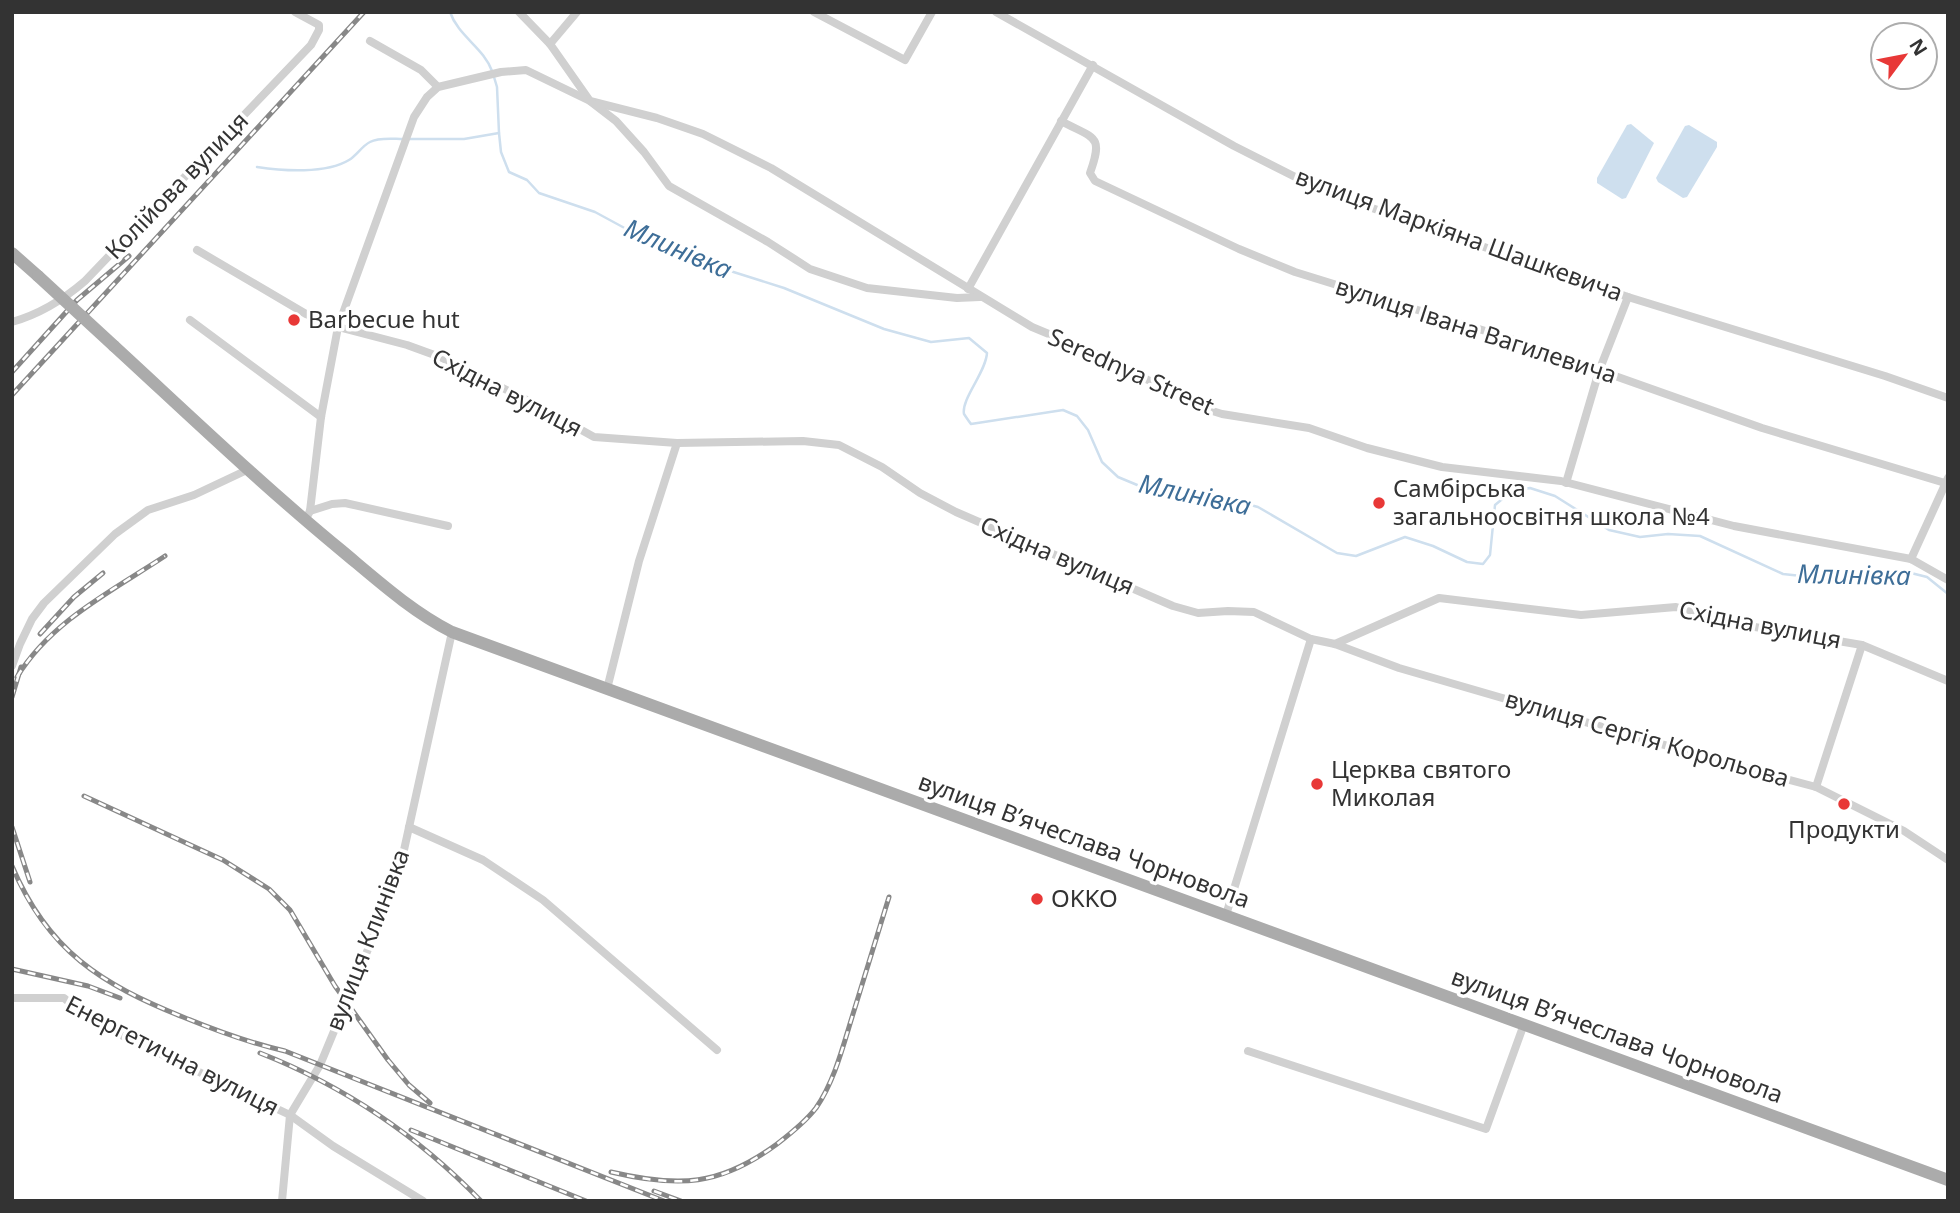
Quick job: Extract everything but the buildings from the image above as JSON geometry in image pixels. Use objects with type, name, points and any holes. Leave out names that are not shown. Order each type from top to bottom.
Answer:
[{"type":"main road","name":"вулиця Вʼячеслава Чорновола","points":[[12,253],[247,470],[308,516],[407,604],[452,632],[1948,1180]]},
{"type":"street","name":"Колійова вулиця","points":[[12,322],[48,308],[85,281],[311,45],[319,30],[318,25],[295,12]]},
{"type":"street","points":[[519,12],[550,44],[590,101]]},
{"type":"street","points":[[550,44],[578,12]]},
{"type":"street","points":[[814,12],[905,60],[932,12]]},
{"type":"street","name":"вулиця Маркіяна Шашкевича","points":[[996,12],[1234,146],[1323,191],[1628,297],[1948,398]]},
{"type":"street","points":[[370,41],[421,70],[438,87]]},
{"type":"street","points":[[968,289],[1093,65]]},
{"type":"street","points":[[308,516],[321,418],[338,327],[409,131],[419,108],[438,87],[501,72],[526,70],[590,101],[616,121],[644,152],[669,186],[810,269],[867,288],[957,298],[982,297]]},
{"type":"street","name":"Serednya Street","points":[[590,101],[657,118],[714,140],[771,168],[1032,327],[1092,352],[1206,409],[1310,428],[1367,448],[1442,467],[1566,482],[1734,526],[1911,559],[1948,580]]},
{"type":"street","name":"вулиця Івана Вагилевича","points":[[1062,121],[1097,144],[1098,150],[1090,173],[1095,181],[1239,249],[1291,270],[1508,338],[1762,428],[1947,481]]},
{"type":"street","name":"Східна вулиця","points":[[197,250],[306,314],[338,327],[407,345],[440,357],[531,402],[594,438],[677,443],[803,441],[839,445],[882,467],[920,493],[956,512],[1173,607],[1198,613],[1254,612],[1311,639],[1335,644],[1439,598],[1581,615],[1676,607],[1743,625],[1862,645],[1948,681]]},
{"type":"street","points":[[1566,482],[1599,371],[1628,297]]},
{"type":"street","points":[[190,320],[321,418]]},
{"type":"street","points":[[607,689],[639,561],[677,443]]},
{"type":"street","points":[[12,666],[32,619],[44,603],[115,534],[148,510],[194,495],[247,470]]},
{"type":"street","points":[[1911,559],[1947,481]]},
{"type":"street","points":[[308,516],[332,504],[345,503],[448,526]]},
{"type":"street","name":"вулиця Клинівка","points":[[282,1201],[290,1115],[329,1045],[333,1029],[393,889],[452,632]]},
{"type":"street","points":[[1226,915],[1311,639]]},
{"type":"street","name":"вулиця Сергія Корольова","points":[[1335,644],[1399,668],[1816,787],[1904,831],[1948,860]]},
{"type":"street","points":[[1816,787],[1862,645]]},
{"type":"street","points":[[409,827],[483,860],[543,900],[717,1049]]},
{"type":"street","name":"Енергетична вулиця","points":[[12,998],[64,998],[91,1021],[290,1115],[333,1146],[423,1201]]},
{"type":"street","points":[[1248,1051],[1486,1129],[1524,1024]]},
{"type":"water","points":[[1631,124],[1654,143],[1626,198],[1622,199],[1597,183],[1597,178],[1627,125]]},
{"type":"water","points":[[1689,125],[1717,142],[1717,147],[1687,197],[1683,198],[1656,178],[1685,126]]},
{"type":"waterway","points":[[450,12],[492,71]]},
{"type":"waterway","points":[[494,77],[499,133]]},
{"type":"waterway","name":"Млинівка","points":[[409,139],[464,139],[499,133],[501,152],[509,172],[527,180],[539,193],[595,212],[667,251],[784,288],[884,329],[931,342],[969,338],[987,353],[964,408],[964,414],[971,424],[1063,410],[1077,416],[1088,430],[1102,462],[1118,477],[1154,492],[1187,488],[1258,507],[1337,553],[1356,556],[1405,537],[1433,546],[1467,562],[1483,564],[1490,555],[1495,505],[1512,491],[1530,488],[1555,496],[1609,530],[1640,537],[1668,534],[1700,536],[1783,574],[1820,578],[1907,572],[1927,577],[1948,594]]},
{"type":"waterway","name":"Млинівка","points":[[257,167],[291,170],[329,168],[349,160],[374,140],[403,139]]},
{"type":"railway","points":[[12,395],[364,12]]},
{"type":"railway","points":[[12,372],[77,300],[129,256]]},
{"type":"railway","points":[[17,677],[31,657],[65,623],[165,556]]},
{"type":"railway","points":[[40,634],[74,597],[103,573]]},
{"type":"railway","points":[[12,697],[21,667]]},
{"type":"railway","points":[[84,796],[223,860],[269,889],[290,910],[335,986],[388,1060],[409,1085],[430,1103]]},
{"type":"railway","points":[[12,827],[30,882]]},
{"type":"railway","points":[[12,866],[26,896],[60,942],[102,977],[154,1005],[208,1027],[285,1051],[664,1201]]},
{"type":"railway","points":[[611,1172],[678,1181],[717,1176],[756,1158],[808,1118],[823,1097],[838,1062],[889,897]]},
{"type":"railway","points":[[12,969],[88,986],[120,998]]},
{"type":"railway","points":[[260,1053],[321,1081],[378,1115],[432,1155],[481,1201]]},
{"type":"railway","points":[[411,1130],[586,1201]]},
{"type":"railway","points":[[654,1191],[681,1201]]},
{"type":"place","name":"Barbecue hut","points":[[294,320]]},
{"type":"place","name":"Самбірська загальноосвітня школа №4","points":[[1379,503]]},
{"type":"place","name":"Церква святого Миколая","points":[[1317,784]]},
{"type":"place","name":"Продукти","points":[[1844,804]]},
{"type":"place","name":"OKKO","points":[[1037,899]]}]
